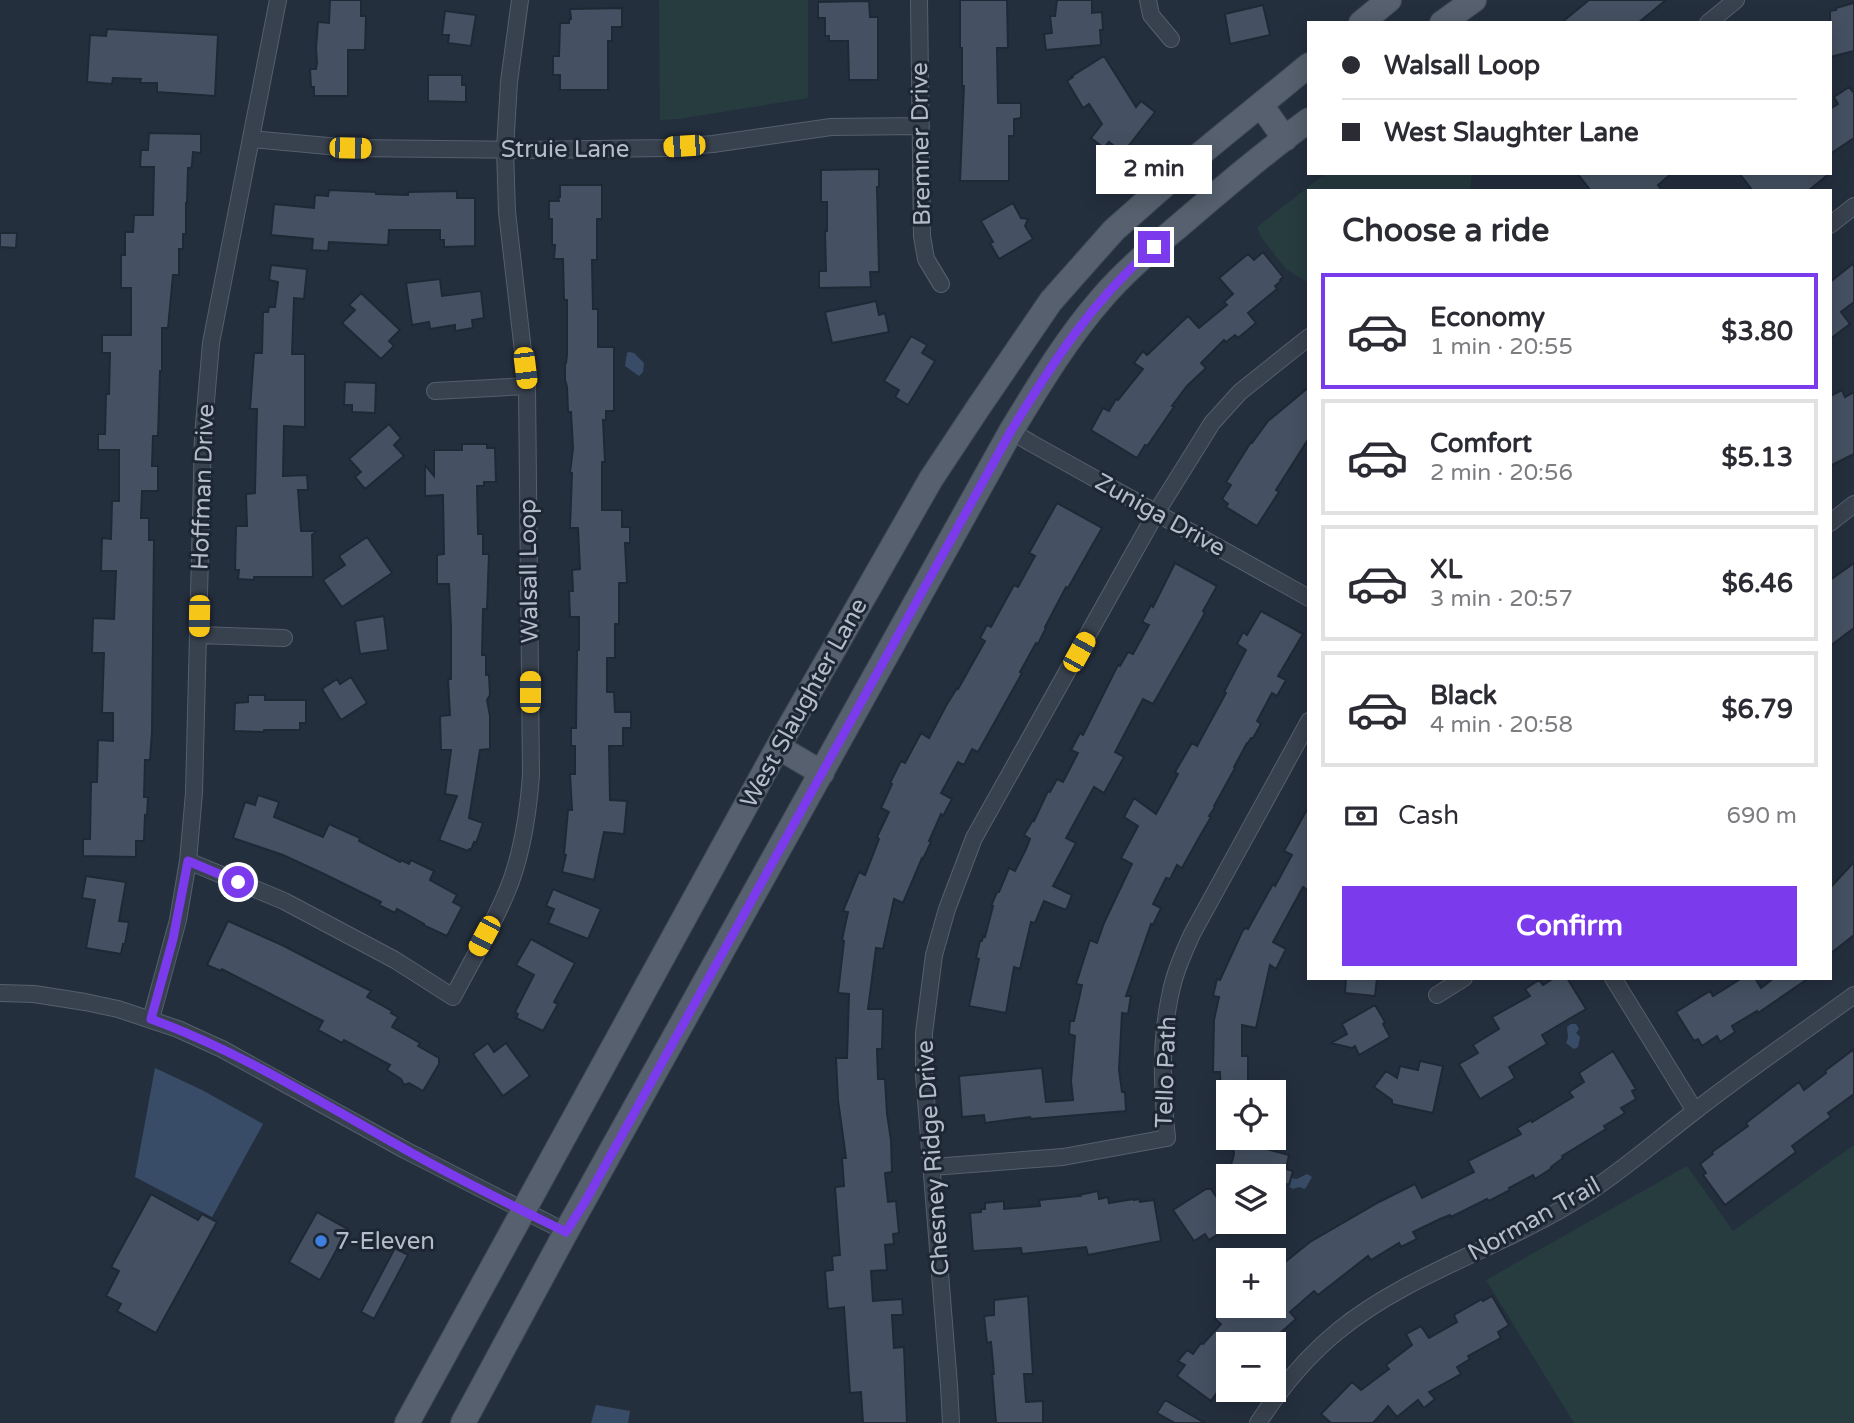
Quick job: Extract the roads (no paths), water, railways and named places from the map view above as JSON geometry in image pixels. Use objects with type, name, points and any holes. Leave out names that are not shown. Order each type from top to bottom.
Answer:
[{"type":"main road","points":[[1363,21],[1389,0]]},
{"type":"main road","points":[[1445,21],[1474,0]]},
{"type":"main road","name":"West Slaughter Lane","points":[[407,1423],[778,747],[931,479],[1051,301],[1114,230],[1193,160],[1307,67]]},
{"type":"main road","points":[[1261,104],[1284,139]]},
{"type":"main road","name":"West Slaughter Lane","points":[[463,1423],[566,1232],[1011,431],[1071,337],[1102,298],[1134,265],[1215,195],[1307,122]]},
{"type":"main road","points":[[778,747],[822,773]]},
{"type":"street","name":"Hoffman Drive","points":[[151,1019],[178,920],[188,861],[194,793],[206,382],[218,304],[276,0]]},
{"type":"street","name":"Walsall Loop","points":[[188,861],[284,901],[395,960],[453,997],[506,896],[522,847],[529,809],[531,775],[527,386],[507,212],[505,149],[509,82],[520,0]]},
{"type":"street","name":"Bremner Drive","points":[[919,0],[922,236],[926,259],[941,284]]},
{"type":"street","points":[[1148,0],[1151,15],[1171,39]]},
{"type":"street","points":[[1710,21],[1736,0]]},
{"type":"street","name":"Struie Lane","points":[[251,139],[350,148],[674,147],[831,127],[921,126]]},
{"type":"street","points":[[1832,223],[1854,206]]},
{"type":"street","name":"Chesney Ridge Drive","points":[[951,1423],[924,1074],[924,1033],[930,979],[947,909],[974,838],[1156,513],[1199,442],[1223,408],[1256,377],[1307,339]]},
{"type":"street","points":[[436,391],[527,386]]},
{"type":"street","name":"Zuniga Drive","points":[[1011,431],[1307,597]]},
{"type":"street","points":[[1832,521],[1854,504]]},
{"type":"street","points":[[199,635],[284,638]]},
{"type":"street","name":"Tello Path","points":[[932,1167],[1063,1157],[1167,1138],[1162,1059],[1170,995],[1178,966],[1192,934],[1307,725]]},
{"type":"street","points":[[1437,995],[1461,980]]},
{"type":"street","points":[[1614,980],[1695,1111]]},
{"type":"street","points":[[0,993],[85,1002],[118,1009],[178,1029],[222,1049],[405,1150],[566,1232]]},
{"type":"street","name":"Norman Trail","points":[[1258,1423],[1288,1380],[1337,1332],[1369,1309],[1583,1196],[1854,995]]},
{"type":"water","points":[[629,352],[634,353],[644,363],[643,372],[639,376],[625,366]]},
{"type":"water","points":[[1576,1024],[1579,1029],[1576,1033],[1580,1037],[1578,1047],[1574,1049],[1566,1043],[1567,1027]]},
{"type":"water","points":[[155,1068],[202,1090],[263,1124],[212,1217],[135,1177]]},
{"type":"water","points":[[1307,1174],[1312,1177],[1305,1189],[1288,1186],[1290,1178],[1297,1179]]},
{"type":"water","points":[[596,1405],[630,1411],[628,1423],[591,1423]]},
{"type":"place","name":"7-Eleven","points":[[321,1241]]}]
